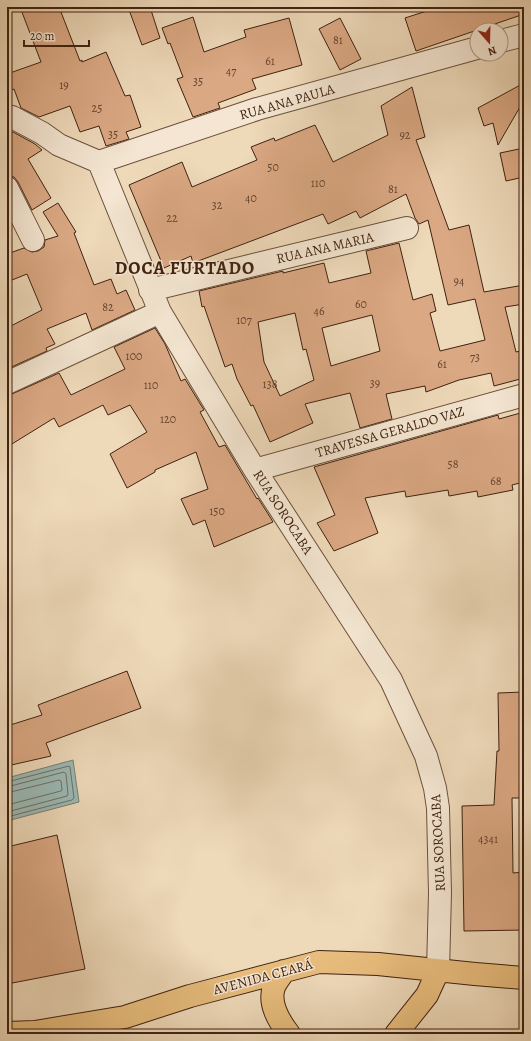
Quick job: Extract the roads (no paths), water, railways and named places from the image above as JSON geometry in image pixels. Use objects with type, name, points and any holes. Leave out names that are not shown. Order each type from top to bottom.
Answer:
[{"type":"main road","name":"AVENIDA CEARÁ","points":[[7,1033],[35,1032],[125,1017],[190,996],[319,962],[378,964],[524,978]]},
{"type":"main road","points":[[396,1034],[427,995],[438,970]]},
{"type":"main road","points":[[284,971],[274,987],[272,1002],[280,1023],[289,1034]]},
{"type":"street","points":[[509,39],[524,34]]},
{"type":"street","name":"RUA ANA PAULA","points":[[99,162],[257,109],[469,50]]},
{"type":"street","points":[[7,116],[12,117],[42,133],[59,145],[99,162]]},
{"type":"street","name":"RUA SOROCABA","points":[[99,162],[160,312],[256,470],[391,680],[426,756],[435,788],[438,808],[440,893],[438,970]]},
{"type":"street","points":[[7,188],[33,240]]},
{"type":"street","name":"RUA ANA MARIA","points":[[150,290],[406,228]]},
{"type":"street","points":[[7,383],[160,312]]},
{"type":"street","name":"TRAVESSA GERALDO VAZ","points":[[256,470],[524,395]]},
{"type":"water","points":[[73,760],[79,802],[7,821],[7,778]]},
{"type":"district","name":"DOCA FURTADO","points":[[185,268]]}]
